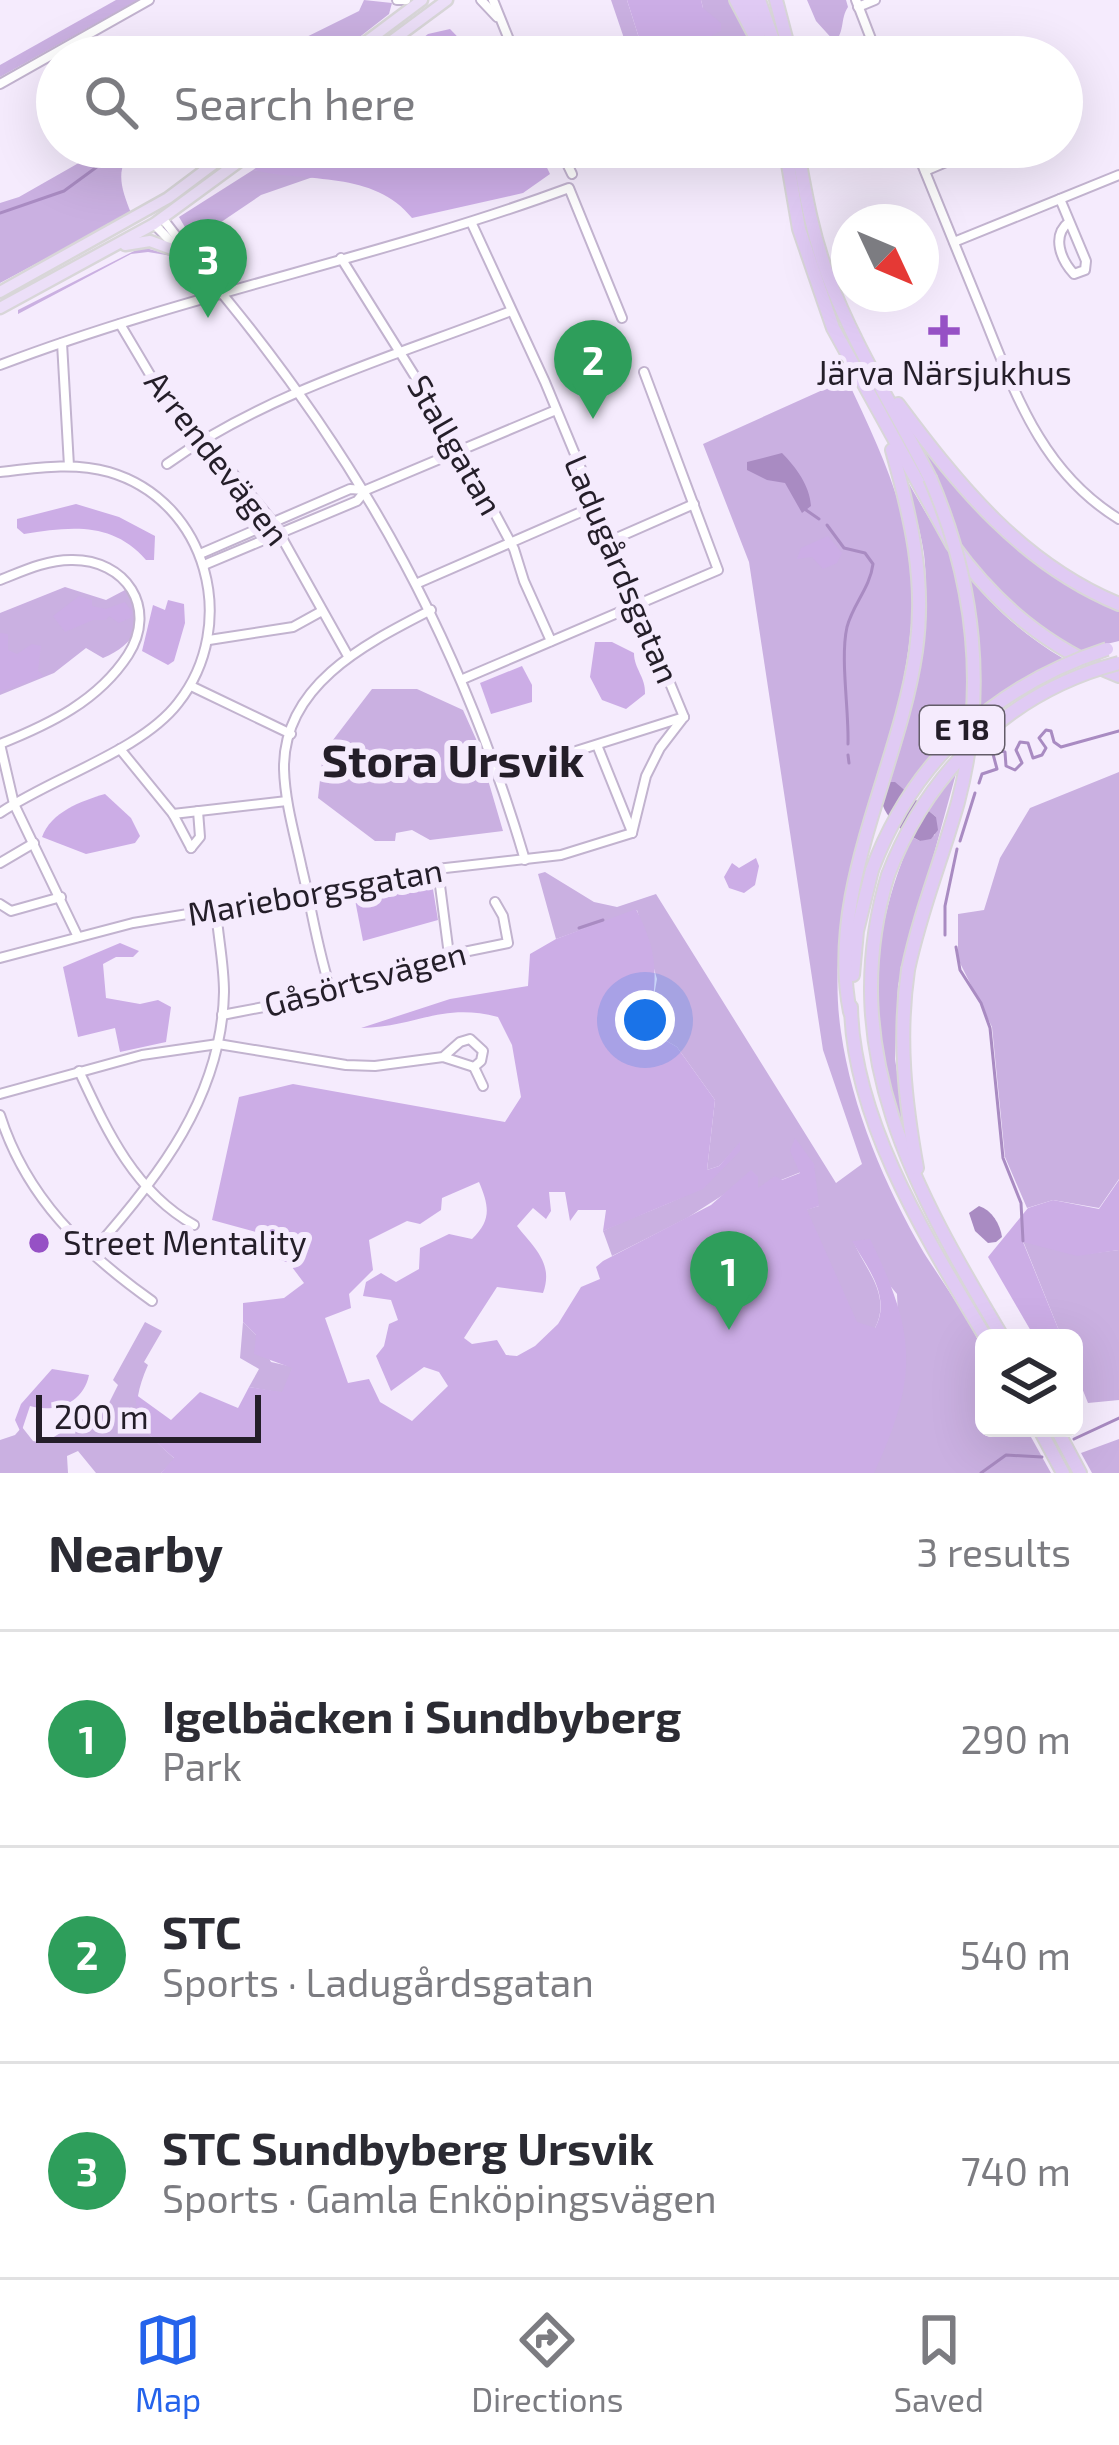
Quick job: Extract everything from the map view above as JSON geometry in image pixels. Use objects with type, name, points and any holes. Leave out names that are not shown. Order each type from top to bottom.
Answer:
[{"type":"highway","points":[[736,0],[755,36]]},
{"type":"highway","points":[[747,0],[759,36]]},
{"type":"highway","points":[[759,0],[772,36]]},
{"type":"highway","points":[[776,0],[785,36]]},
{"type":"highway","points":[[789,168],[799,230],[843,350],[952,544],[994,597],[1066,653],[1119,676]]},
{"type":"highway","points":[[801,168],[818,246],[869,365],[930,478],[947,520],[965,585],[974,652],[974,696],[962,784],[908,970],[901,1033],[902,1076],[922,1193]]},
{"type":"highway","points":[[869,365],[995,523],[1064,578],[1119,604]]},
{"type":"highway","points":[[866,868],[913,668],[920,597],[917,549],[886,431]]},
{"type":"highway","name":"E 18","points":[[981,1329],[928,1239],[893,1166],[863,1078],[850,1012],[866,868],[913,788],[964,728],[1018,688],[1060,666],[1113,648]]},
{"type":"highway","name":"E 18","points":[[998,1329],[922,1193],[895,1129],[872,1031],[871,950],[888,875],[904,836],[927,797],[974,742],[1048,691],[1119,663]]},
{"type":"highway","points":[[1044,1437],[1063,1473]]},
{"type":"highway","points":[[1061,1437],[1080,1473]]},
{"type":"main road","points":[[374,36],[422,0]]},
{"type":"main road","points":[[398,36],[447,0]]},
{"type":"main road","points":[[0,292],[149,209],[207,168]]},
{"type":"main road","points":[[0,308],[158,222],[231,168]]},
{"type":"main road","points":[[149,209],[158,222]]},
{"type":"main road","points":[[110,249],[150,241],[180,252]]},
{"type":"street","points":[[85,36],[149,0]]},
{"type":"street","points":[[481,0],[498,18]]},
{"type":"street","points":[[493,0],[506,36]]},
{"type":"street","points":[[870,36],[857,3],[875,0]]},
{"type":"street","points":[[0,84],[36,64]]},
{"type":"street","points":[[569,168],[572,174]]},
{"type":"street","points":[[923,168],[1024,416],[1056,464],[1081,491],[1119,519]]},
{"type":"street","points":[[925,172],[934,168]]},
{"type":"street","points":[[954,242],[1119,175]]},
{"type":"street","points":[[0,364],[221,293],[472,224],[569,188],[622,317]]},
{"type":"street","points":[[1060,199],[1069,222],[1086,266],[1074,274],[1057,240],[1069,222]]},
{"type":"street","points":[[158,222],[299,392],[366,490],[418,583],[463,679],[500,775],[525,860]]},
{"type":"street","points":[[158,222],[208,272],[211,281]]},
{"type":"street","name":"Ladugårdsgatan","points":[[472,224],[684,716]]},
{"type":"street","name":"Stallgatan","points":[[341,258],[460,450],[510,543],[551,640]]},
{"type":"street","points":[[166,464],[203,437],[299,392],[511,311]]},
{"type":"street","name":"Arrendevägen","points":[[120,325],[171,410],[203,437],[274,522],[348,656]]},
{"type":"street","points":[[62,343],[69,466]]},
{"type":"street","points":[[463,679],[718,570],[644,372]]},
{"type":"street","points":[[200,554],[350,489],[366,490],[556,410]]},
{"type":"street","points":[[0,472],[69,466],[108,472],[146,489],[176,515],[200,554],[209,587],[209,640],[190,686],[162,722],[0,813]]},
{"type":"street","points":[[204,565],[357,501],[366,490]]},
{"type":"street","points":[[334,497],[339,508]]},
{"type":"street","points":[[612,540],[694,504]]},
{"type":"street","points":[[418,583],[597,505]]},
{"type":"street","points":[[0,580],[56,561],[78,560],[103,567],[121,579],[141,608],[140,629],[130,651],[96,692],[56,719],[0,744],[14,804],[78,937]]},
{"type":"street","points":[[209,640],[293,627],[323,610]]},
{"type":"street","points":[[332,994],[287,801],[284,765],[291,734],[302,706],[323,678],[348,656],[431,610]]},
{"type":"street","points":[[190,686],[291,734]]},
{"type":"street","points":[[500,775],[684,716]]},
{"type":"street","points":[[632,833],[646,776],[684,716]]},
{"type":"street","points":[[597,745],[632,833]]},
{"type":"street","points":[[120,749],[173,814],[191,848],[200,837],[198,812]]},
{"type":"street","points":[[173,814],[287,801]]},
{"type":"street","name":"Marieborgsgatan","points":[[0,958],[78,937],[410,872],[561,855],[632,833]]},
{"type":"street","points":[[0,863],[34,843]]},
{"type":"street","points":[[438,870],[449,955]]},
{"type":"street","points":[[0,904],[11,910],[61,897]]},
{"type":"street","name":"Gåsörtsvägen","points":[[222,1015],[332,994],[449,955],[508,943],[495,902]]},
{"type":"street","points":[[92,1251],[146,1188],[206,1087],[222,1015],[223,966],[216,909]]},
{"type":"street","points":[[443,1057],[470,1039],[483,1051],[474,1067]]},
{"type":"street","points":[[0,1094],[142,1055],[218,1044],[346,1065],[443,1057],[474,1067],[484,1086]]},
{"type":"street","points":[[79,1071],[121,1154],[146,1188],[166,1210],[194,1225]]},
{"type":"street","points":[[0,1115],[23,1175],[52,1214],[152,1301]]},
{"type":"shaded area","points":[[116,0],[138,0],[73,36],[52,36]]},
{"type":"shaded area","points":[[364,0],[392,3],[389,14],[361,36],[308,36],[359,11]]},
{"type":"shaded area","points":[[611,0],[627,0],[638,36],[623,36]]},
{"type":"shaded area","points":[[627,0],[701,0],[703,8],[721,23],[721,31],[711,36],[638,36]]},
{"type":"shaded area","points":[[701,0],[730,0],[747,36],[691,36],[703,8]]},
{"type":"shaded area","points":[[807,0],[846,0],[839,36],[830,36]]},
{"type":"shaded area","points":[[450,29],[457,36],[425,36]]},
{"type":"shaded area","points":[[36,45],[36,57],[0,77],[0,65]]},
{"type":"shaded area","points":[[70,168],[123,168],[122,186],[131,213],[0,283],[0,203]]},
{"type":"shaded area","points":[[547,168],[550,174],[523,193],[412,218],[379,192],[359,185],[253,170]]},
{"type":"shaded area","points":[[253,170],[313,177],[261,195],[193,241],[179,217]]},
{"type":"shaded area","points":[[142,247],[178,257],[131,254],[18,314],[18,310]]},
{"type":"shaded area","points":[[847,379],[903,518],[911,568],[911,627],[902,686],[844,915],[838,973],[846,1061],[884,1174],[924,1253],[975,1334],[975,1437],[1031,1437],[1051,1473],[363,1473],[513,1426],[613,1265],[819,1206],[790,1151],[801,1172],[758,1189],[734,1188],[612,1256],[603,1231],[696,1189],[726,1163],[740,1144],[719,1166],[707,1170],[715,1100],[677,1047],[648,1030],[657,979],[637,910],[556,939],[538,874],[545,872],[594,902],[617,907],[656,894],[836,1183],[862,1164],[823,1050],[749,562],[703,444]],"holes":[[[853,1241],[897,1294],[901,1387],[875,1328],[879,1293]]]},
{"type":"shaded area","points":[[914,432],[957,488],[1004,536],[1057,577],[1119,611],[1119,641],[1078,651],[1006,597],[971,558],[922,483],[935,476]]},
{"type":"shaded area","points":[[782,453],[808,491],[811,506],[802,513],[785,483],[747,470],[747,462]]},
{"type":"shaded area","points":[[903,473],[936,529],[989,600],[1064,659],[1017,683],[975,713],[904,790],[889,782],[918,670],[926,580],[920,534]]},
{"type":"shaded area","points":[[76,504],[119,517],[155,536],[154,560],[146,560],[133,547],[105,533],[74,529],[24,534],[17,528],[17,519]]},
{"type":"shaded area","points":[[828,536],[842,553],[837,563],[823,569],[812,557],[797,559],[801,548]]},
{"type":"shaded area","points":[[65,587],[106,600],[125,590],[137,611],[131,639],[103,658],[86,648],[54,673],[0,695],[0,613]]},
{"type":"shaded area","points":[[79,596],[106,609],[125,602],[132,612],[130,618],[119,623],[109,616],[65,632],[53,616]]},
{"type":"shaded area","points":[[168,600],[184,604],[185,623],[174,661],[168,665],[142,651],[153,605],[165,610]]},
{"type":"shaded area","points":[[0,633],[8,634],[8,650],[17,654],[32,644],[41,646],[38,670],[43,676],[0,692]]},
{"type":"shaded area","points":[[595,642],[612,642],[634,653],[645,694],[626,709],[602,700],[590,677]]},
{"type":"shaded area","points":[[522,666],[532,685],[532,702],[491,714],[480,683]]},
{"type":"shaded area","points":[[372,689],[417,689],[463,710],[503,831],[430,840],[412,830],[396,833],[395,841],[375,841],[318,798],[323,753]]},
{"type":"shaded area","points":[[957,770],[898,985],[895,1059],[909,1149],[880,1030],[879,955],[885,917],[912,837],[920,841],[935,835],[936,817],[928,810]]},
{"type":"shaded area","points":[[1119,772],[1119,1179],[1099,1208],[1053,1200],[1027,1208],[1005,1157],[992,1027],[958,959],[958,914],[984,910],[1000,858],[1030,808]]},
{"type":"shaded area","points":[[889,782],[936,817],[938,830],[931,839],[912,837],[887,813],[881,789]]},
{"type":"shaded area","points":[[105,794],[131,818],[140,836],[135,843],[86,854],[42,837],[60,814]]},
{"type":"shaded area","points":[[756,858],[755,885],[744,893],[729,888],[724,877],[732,863],[739,868]]},
{"type":"shaded area","points":[[432,883],[438,920],[363,941],[355,900]]},
{"type":"shaded area","points":[[636,909],[654,968],[648,1030],[677,1047],[715,1100],[707,1170],[719,1166],[740,1142],[740,1151],[703,1189],[603,1231],[606,1210],[578,1210],[570,1221],[565,1192],[549,1192],[551,1211],[546,1219],[533,1208],[517,1226],[544,1264],[543,1293],[497,1287],[464,1338],[472,1344],[497,1340],[506,1355],[517,1356],[535,1346],[558,1324],[581,1287],[600,1279],[596,1267],[603,1261],[711,1205],[751,1170],[758,1177],[758,1188],[775,1176],[782,1180],[800,1173],[790,1151],[795,1138],[814,1164],[819,1206],[807,1210],[857,1322],[875,1328],[880,1316],[876,1283],[852,1241],[870,1239],[903,1329],[905,1381],[874,1473],[161,1473],[174,1458],[147,1430],[135,1394],[171,1420],[200,1392],[238,1408],[249,1387],[282,1392],[292,1368],[254,1354],[256,1335],[243,1322],[243,1303],[284,1298],[304,1283],[289,1263],[268,1255],[263,1234],[212,1220],[239,1097],[293,1084],[505,1122],[521,1097],[512,1045],[498,1017],[461,1012],[361,1028],[450,999],[528,986],[530,954],[556,939]],"holes":[[[479,1182],[486,1219],[472,1239],[449,1234],[420,1248],[419,1269],[396,1282],[381,1273],[366,1282],[363,1296],[391,1300],[398,1320],[389,1324],[384,1346],[376,1356],[391,1391],[424,1367],[439,1372],[448,1386],[412,1421],[380,1402],[369,1379],[348,1383],[325,1318],[351,1308],[349,1294],[373,1270],[369,1240],[407,1221],[420,1224],[441,1210],[442,1198]]]},
{"type":"shaded area","points":[[120,943],[139,951],[133,957],[116,957],[103,964],[106,998],[140,1004],[158,1000],[171,1007],[166,1042],[120,1052],[115,1028],[78,1037],[63,967]]},
{"type":"shaded area","points":[[1119,1180],[1119,1250],[1077,1256],[1023,1242],[1058,1329],[1030,1329],[988,1257],[1028,1208],[1053,1200],[1099,1209]]},
{"type":"shaded area","points":[[979,1206],[997,1223],[1002,1237],[996,1242],[988,1243],[975,1231],[969,1213]]},
{"type":"shaded area","points":[[1023,1241],[1077,1255],[1119,1250],[1119,1400],[1088,1403],[1083,1390],[1083,1329],[1058,1329]]},
{"type":"shaded area","points":[[145,1322],[162,1331],[144,1362],[148,1365],[138,1395],[140,1418],[175,1459],[161,1473],[96,1473],[78,1451],[67,1456],[68,1473],[0,1473],[0,1440],[22,1427],[33,1441],[44,1443],[109,1403],[118,1385],[113,1380]]},
{"type":"shaded area","points":[[243,1322],[271,1362],[293,1367],[283,1393],[249,1387],[259,1369],[240,1358]]},
{"type":"shaded area","points":[[52,1369],[89,1375],[86,1385],[67,1404],[30,1406],[21,1433],[15,1420],[21,1404]]},
{"type":"shaded area","points":[[1119,1439],[1119,1473],[1092,1473],[1081,1453]]},
{"type":"waterway","points":[[0,213],[64,191],[95,168]]},
{"type":"waterway","points":[[806,510],[819,519]]},
{"type":"waterway","points":[[827,525],[844,548],[865,553],[873,564],[845,639],[848,744]]},
{"type":"waterway","points":[[979,783],[982,774],[997,769],[993,754],[997,750],[1005,752],[1006,766],[1015,770],[1022,763],[1016,750],[1020,742],[1028,743],[1033,758],[1042,755],[1046,748],[1039,738],[1046,730],[1061,747],[1119,731]]},
{"type":"waterway","points":[[848,755],[849,763]]},
{"type":"waterway","points":[[960,841],[975,793]]},
{"type":"waterway","points":[[945,935],[945,906],[957,849]]},
{"type":"waterway","points":[[579,928],[603,920]]},
{"type":"waterway","points":[[956,947],[960,970],[990,1028],[1003,1158],[1021,1203],[1023,1241]]},
{"type":"waterway","points":[[1074,1439],[1119,1418]]},
{"type":"waterway","points":[[981,1473],[1006,1455],[1042,1457]]},
{"type":"place","name":"STC Sundbyberg Ursvik","points":[[208,318]]},
{"type":"place","name":"Järva Närsjukhus","points":[[944,331]]},
{"type":"place","name":"STC","points":[[593,419]]},
{"type":"place","name":"Street Mentality","points":[[39,1243]]},
{"type":"place","name":"Igelbäcken i Sundbyberg","points":[[729,1330]]},
{"type":"district","name":"Stora Ursvik","points":[[453,761]]}]
